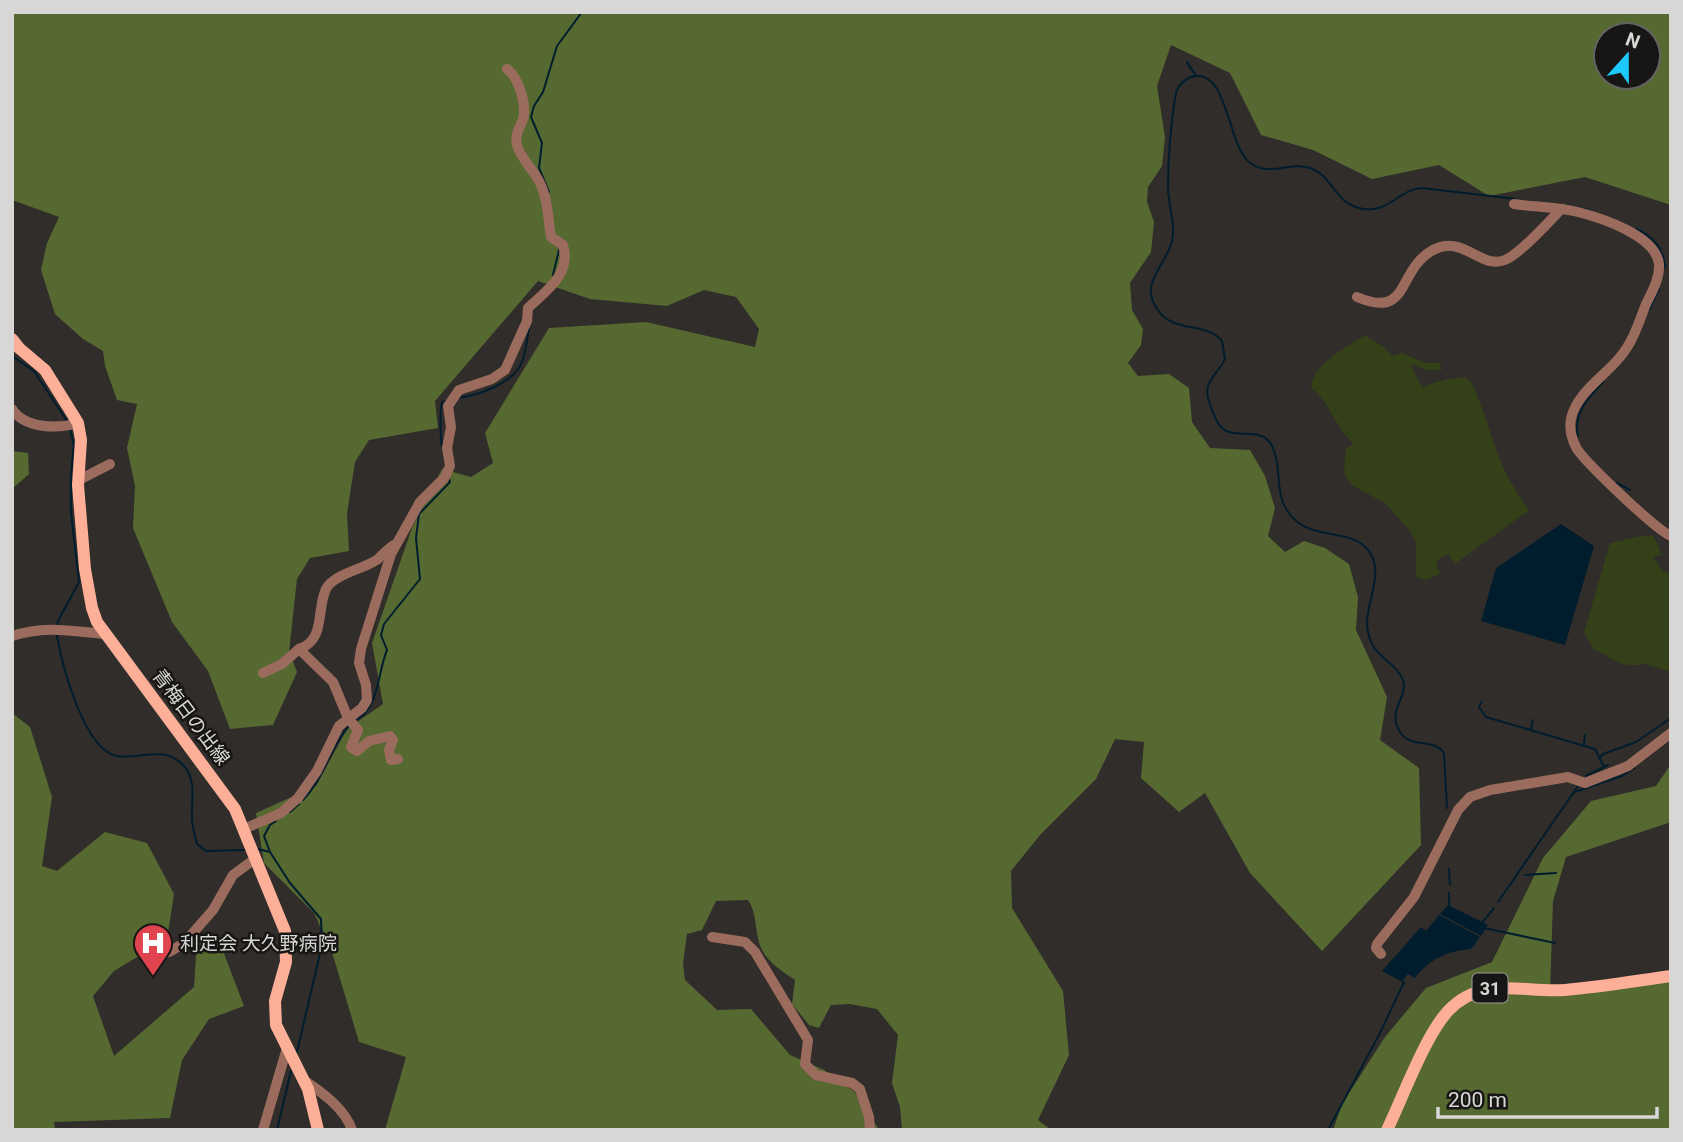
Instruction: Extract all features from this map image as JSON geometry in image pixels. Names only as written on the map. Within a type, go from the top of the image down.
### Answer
[{"type":"main road","name":"青梅日の出線","points":[[12,339],[45,370],[81,440],[79,480],[88,590],[94,615],[105,634],[228,799],[244,830],[285,931],[285,970],[274,1012],[276,1025],[304,1081],[318,1130]]},
{"type":"main road","name":"31","points":[[1387,1130],[1435,1029],[1455,1004],[1474,993],[1494,987],[1569,990],[1671,976]]},
{"type":"street","points":[[244,830],[281,813],[298,798],[317,771],[339,726],[362,708],[367,700],[359,656],[391,554],[420,502],[444,477],[450,466],[447,449],[451,427],[448,411],[450,401],[459,390],[492,379],[505,370],[527,321],[528,308],[558,279],[564,265],[563,245],[551,237],[541,184],[518,150],[516,134],[524,115],[521,93],[513,73],[507,69]]},
{"type":"street","points":[[1514,204],[1561,209],[1593,217],[1634,234],[1651,245],[1659,261],[1655,284],[1627,347],[1577,405],[1571,429],[1578,451],[1637,508],[1671,536]]},
{"type":"street","points":[[1357,297],[1376,304],[1392,301],[1418,262],[1439,247],[1455,246],[1492,261],[1506,259],[1561,209]]},
{"type":"street","points":[[12,409],[16,415],[29,422],[72,425]]},
{"type":"street","points":[[79,480],[110,464]]},
{"type":"street","points":[[262,673],[282,664],[312,642],[319,627],[326,589],[332,581],[377,559],[399,541]]},
{"type":"street","points":[[12,636],[28,630],[57,629],[105,634]]},
{"type":"street","points":[[299,649],[333,682],[348,718],[358,730],[351,747],[357,751],[369,741],[390,736],[393,740],[389,750],[391,760],[398,759]]},
{"type":"street","points":[[1381,954],[1376,948],[1377,944],[1414,897],[1458,810],[1470,797],[1490,790],[1568,777],[1586,783],[1628,766],[1671,733]]},
{"type":"street","points":[[151,959],[184,943],[213,910],[233,875],[253,851]]},
{"type":"street","points":[[712,937],[745,942],[755,952],[808,1040],[805,1064],[816,1076],[852,1083],[860,1089],[869,1117],[870,1130]]},
{"type":"street","points":[[263,1130],[292,1057]]},
{"type":"street","points":[[304,1081],[341,1110],[352,1130]]},
{"type":"green space","points":[[12,12],[1671,12],[1671,205],[1585,177],[1489,196],[1439,165],[1372,179],[1313,150],[1261,135],[1230,73],[1171,45],[1157,86],[1165,137],[1162,166],[1148,187],[1147,202],[1154,222],[1151,252],[1130,283],[1132,310],[1143,329],[1141,345],[1128,363],[1138,376],[1169,374],[1189,388],[1192,422],[1210,448],[1250,450],[1265,476],[1275,508],[1268,536],[1285,552],[1304,541],[1325,548],[1349,564],[1358,597],[1356,630],[1387,697],[1380,740],[1419,768],[1421,845],[1322,951],[1250,873],[1205,793],[1179,812],[1141,778],[1144,742],[1115,739],[1096,779],[1040,835],[1011,871],[1012,908],[1063,991],[1069,1055],[1038,1120],[1051,1130],[902,1130],[900,1107],[892,1083],[898,1035],[877,1009],[850,1004],[831,1005],[819,1028],[809,1025],[792,1004],[795,980],[772,963],[763,952],[748,900],[716,901],[702,930],[687,934],[683,963],[685,980],[717,1010],[751,1009],[790,1055],[824,1070],[855,1092],[879,1130],[385,1130],[406,1057],[359,1042],[332,952],[314,913],[264,863],[256,813],[316,786],[347,729],[383,704],[372,643],[412,528],[442,469],[471,477],[493,463],[485,433],[549,328],[646,322],[755,347],[759,329],[736,297],[704,290],[667,306],[590,299],[538,281],[435,401],[438,428],[369,440],[355,462],[347,513],[349,551],[310,558],[297,579],[289,652],[297,672],[273,725],[230,729],[208,671],[172,622],[133,528],[135,486],[127,448],[137,404],[117,400],[105,366],[103,351],[83,339],[55,314],[41,270],[47,243],[59,217],[12,200]]},
{"type":"green space","points":[[1365,335],[1393,356],[1402,353],[1426,363],[1440,363],[1442,370],[1425,370],[1413,364],[1411,366],[1423,388],[1464,377],[1470,380],[1502,464],[1529,510],[1455,564],[1448,554],[1436,561],[1440,574],[1425,580],[1416,577],[1416,543],[1411,532],[1385,503],[1353,486],[1346,478],[1346,449],[1352,442],[1323,400],[1311,388],[1313,379],[1324,364]]},
{"type":"green space","points":[[12,451],[28,453],[29,474],[12,489]]},
{"type":"green space","points":[[1653,535],[1662,555],[1653,557],[1662,570],[1671,576],[1671,672],[1641,663],[1632,665],[1616,661],[1594,650],[1584,632],[1610,543]]},
{"type":"green space","points":[[12,713],[30,727],[52,797],[42,866],[57,871],[105,832],[147,843],[174,894],[167,939],[114,971],[93,996],[114,1056],[194,987],[197,940],[220,943],[244,1006],[209,1019],[182,1060],[170,1118],[54,1122],[55,1130],[12,1130]]},
{"type":"green space","points":[[1671,764],[1671,822],[1566,857],[1553,901],[1550,993],[1671,980],[1671,1130],[1333,1130],[1342,1104],[1385,1037],[1426,988],[1492,962],[1543,858],[1591,801],[1656,786]]},
{"type":"water","points":[[1561,524],[1594,546],[1565,645],[1481,621],[1496,568]]},
{"type":"water","points":[[1448,905],[1488,925],[1481,936],[1440,914]]},
{"type":"water","points":[[1439,915],[1480,937],[1471,949],[1440,957],[1415,978],[1408,974],[1403,980],[1406,984],[1382,971],[1421,927],[1426,931]]},
{"type":"waterway","points":[[549,192],[539,168],[542,143],[531,117],[543,92],[557,46],[582,12]]},
{"type":"waterway","points":[[1187,62],[1196,76]]},
{"type":"waterway","points":[[1447,808],[1444,753],[1433,745],[1407,739],[1401,734],[1395,720],[1403,692],[1403,680],[1377,651],[1369,635],[1367,623],[1375,576],[1373,558],[1368,550],[1354,539],[1308,528],[1290,515],[1281,496],[1276,456],[1267,439],[1254,434],[1226,431],[1220,426],[1213,412],[1207,389],[1225,359],[1222,341],[1207,331],[1172,322],[1157,309],[1152,299],[1152,282],[1169,250],[1173,235],[1168,176],[1176,92],[1182,83],[1191,77],[1203,77],[1213,83],[1220,94],[1236,140],[1249,162],[1264,169],[1294,166],[1310,168],[1324,177],[1346,202],[1354,206],[1364,209],[1380,208],[1407,192],[1422,188],[1516,199]]},
{"type":"waterway","points":[[1567,205],[1592,211]]},
{"type":"waterway","points":[[1636,229],[1656,244],[1665,267]]},
{"type":"waterway","points":[[553,275],[559,250]]},
{"type":"waterway","points":[[1649,310],[1659,289]]},
{"type":"waterway","points":[[459,398],[486,391],[512,376],[522,362],[529,328]]},
{"type":"waterway","points":[[12,356],[34,371],[67,421]]},
{"type":"waterway","points":[[1578,436],[1580,413],[1587,400],[1603,382]]},
{"type":"waterway","points":[[442,446],[441,406],[442,402],[447,401]]},
{"type":"waterway","points":[[57,627],[79,582],[71,512],[74,445],[70,429]]},
{"type":"waterway","points":[[356,720],[370,707],[377,689],[387,650],[381,635],[384,624],[420,579],[416,538],[419,514],[450,482],[449,479]]},
{"type":"waterway","points":[[1617,483],[1630,490]]},
{"type":"waterway","points":[[57,636],[69,685],[94,739],[105,750],[117,756],[160,754],[176,759],[191,778],[192,821],[197,844],[206,851],[245,850]]},
{"type":"waterway","points":[[1481,702],[1479,707],[1486,717],[1595,749],[1604,767]]},
{"type":"waterway","points":[[1599,758],[1636,742],[1671,718]]},
{"type":"waterway","points":[[1531,729],[1533,720]]},
{"type":"waterway","points":[[303,800],[317,782],[336,744],[349,726]]},
{"type":"waterway","points":[[1584,744],[1585,735]]},
{"type":"waterway","points":[[1586,776],[1608,765]]},
{"type":"waterway","points":[[1575,792],[1622,776],[1634,768]]},
{"type":"waterway","points":[[1498,902],[1578,786]]},
{"type":"waterway","points":[[290,812],[299,804]]},
{"type":"waterway","points":[[270,852],[264,836],[270,825],[276,821]]},
{"type":"waterway","points":[[258,849],[270,852],[290,883],[321,919],[322,945],[297,1052]]},
{"type":"waterway","points":[[1449,869],[1450,885]]},
{"type":"waterway","points":[[1525,875],[1556,873]]},
{"type":"waterway","points":[[1449,893],[1449,907]]},
{"type":"waterway","points":[[1481,924],[1494,908]]},
{"type":"waterway","points":[[1484,928],[1555,943]]},
{"type":"waterway","points":[[1328,1130],[1404,982]]},
{"type":"waterway","points":[[277,1130],[291,1071]]},
{"type":"place","name":"利定会 大久野病院","points":[[153,977]]}]
